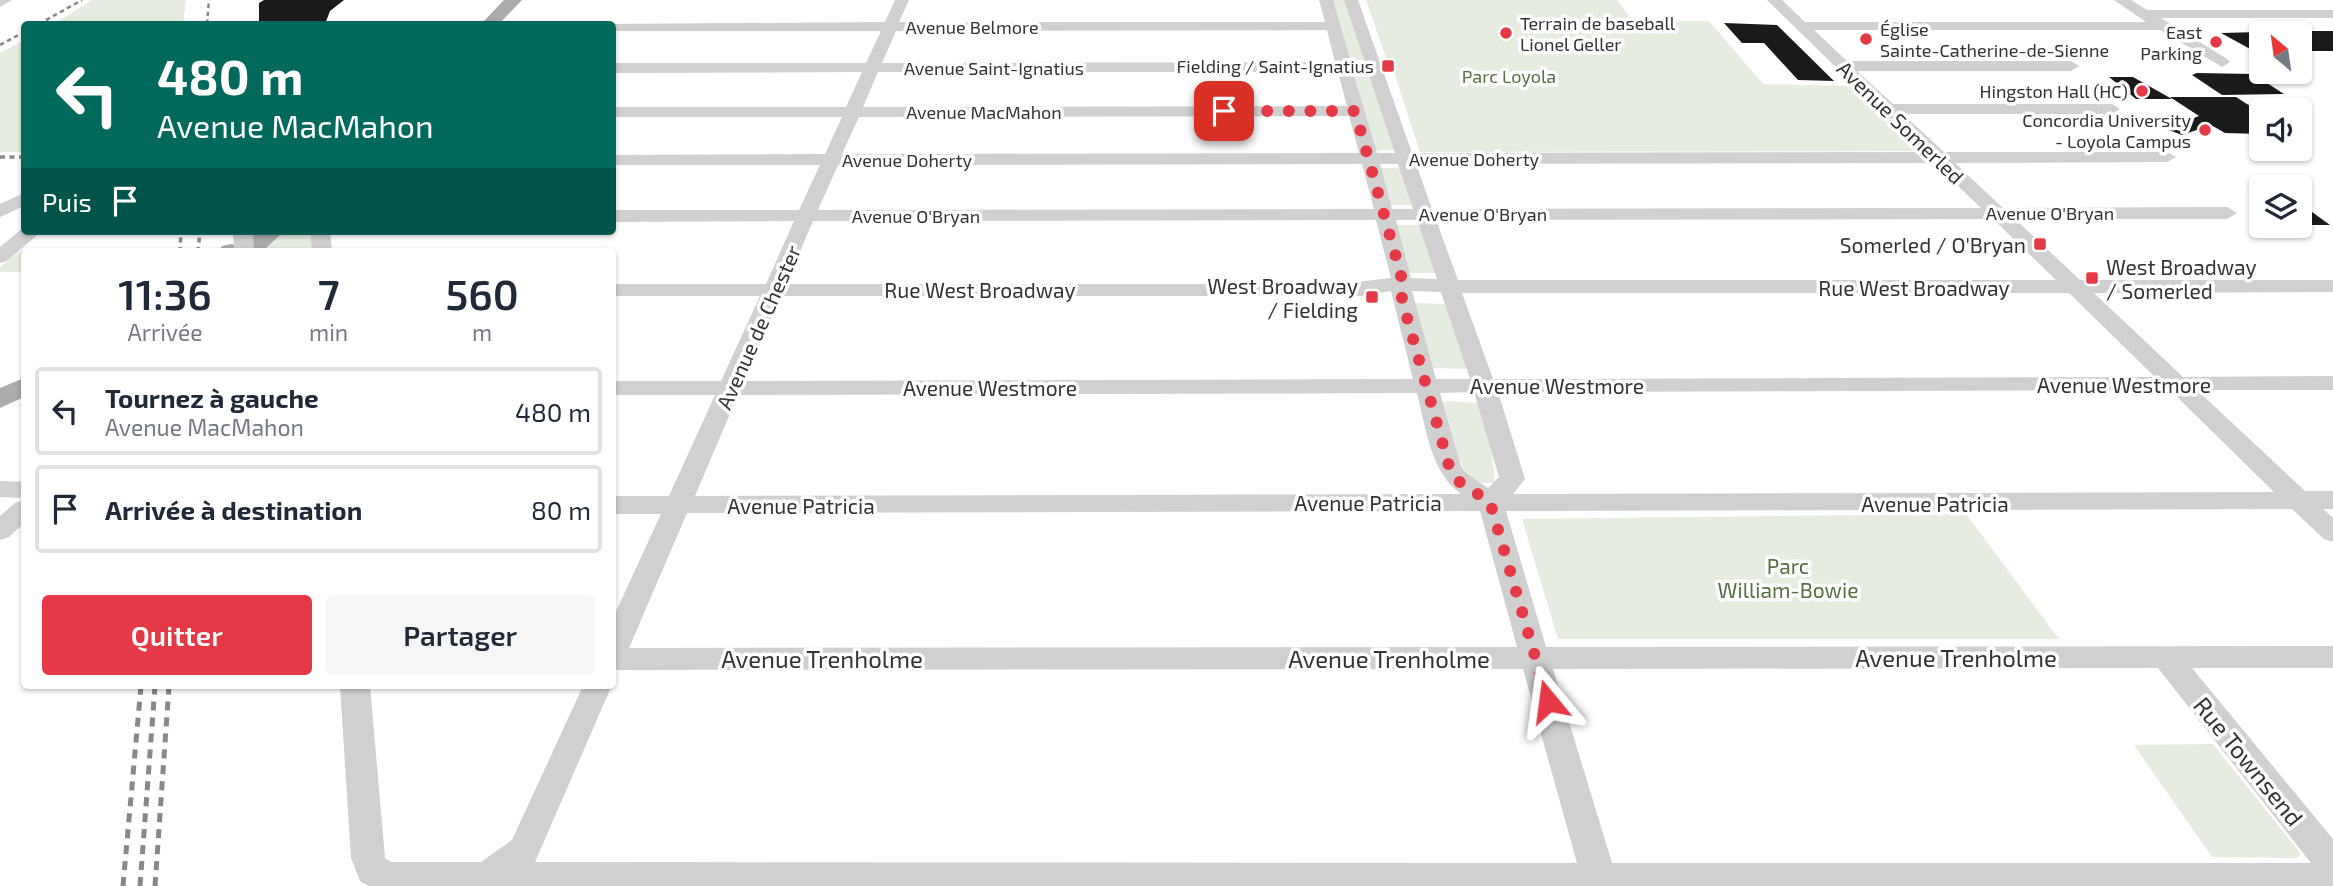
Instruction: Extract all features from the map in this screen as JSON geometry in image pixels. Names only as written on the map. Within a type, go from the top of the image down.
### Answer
[{"type":"main road","points":[[492,21],[514,0]]},
{"type":"main road","points":[[508,21],[529,0]]},
{"type":"main road","points":[[0,389],[21,378]]},
{"type":"main road","points":[[0,399],[21,388]]},
{"type":"street","points":[[0,3],[5,0]]},
{"type":"street","name":"Avenue de Chester","points":[[616,647],[902,0]]},
{"type":"street","points":[[1326,0],[1384,215],[1426,386],[1452,474],[1490,502],[1600,882]]},
{"type":"street","points":[[1351,0],[1423,215],[1485,385],[1512,479],[1490,502]]},
{"type":"street","name":"Avenue Somerled","points":[[1774,0],[2333,533]]},
{"type":"street","points":[[2121,0],[2222,62]]},
{"type":"street","points":[[2144,14],[2333,14]]},
{"type":"street","name":"Avenue Belmore","points":[[616,27],[1332,26]]},
{"type":"street","points":[[1801,26],[2162,26]]},
{"type":"street","points":[[1843,66],[2071,66]]},
{"type":"street","name":"Avenue Saint-Ignatius","points":[[616,68],[1375,67]]},
{"type":"street","points":[[1888,109],[2112,109]]},
{"type":"street","name":"Avenue MacMahon","points":[[616,112],[1355,111]]},
{"type":"street","name":"Avenue Doherty","points":[[616,160],[2167,157]]},
{"type":"street","points":[[0,212],[21,201]]},
{"type":"street","points":[[0,212],[21,216]]},
{"type":"street","name":"Avenue O'Bryan","points":[[616,216],[2227,213]]},
{"type":"street","points":[[0,257],[27,235]]},
{"type":"street","name":"Rue West Broadway","points":[[616,290],[2333,286]]},
{"type":"street","name":"Avenue Westmore","points":[[616,388],[2333,383]]},
{"type":"street","points":[[0,489],[21,490]]},
{"type":"street","name":"Avenue Patricia","points":[[616,505],[2333,500]]},
{"type":"street","points":[[0,531],[21,512]]},
{"type":"street","name":"Avenue Trenholme","points":[[616,656],[2333,657]]},
{"type":"street","name":"Rue Townsend","points":[[2166,657],[2333,865]]},
{"type":"street","points":[[355,689],[368,858],[372,870],[387,878],[481,882],[1600,882],[2333,878]]},
{"type":"street","points":[[481,882],[524,851],[597,689]]},
{"type":"green space","points":[[92,0],[186,0],[183,21],[59,21]]},
{"type":"green space","points":[[1330,0],[1347,0],[1368,60],[1346,60]]},
{"type":"green space","name":"Parc Loyola","points":[[1366,0],[1617,0],[1633,21],[1709,21],[1763,84],[1853,86],[1919,151],[1420,152],[1392,66],[1389,66]]},
{"type":"green space","points":[[21,42],[21,152],[0,152],[0,53]]},
{"type":"green space","points":[[1350,74],[1372,74],[1397,150],[1371,151]]},
{"type":"green space","points":[[1376,168],[1403,168],[1414,205],[1388,205]]},
{"type":"green space","points":[[1393,225],[1420,225],[1436,273],[1406,273]]},
{"type":"green space","points":[[281,235],[310,235],[312,248],[267,248]]},
{"type":"green space","points":[[21,251],[21,272],[0,272],[0,267]]},
{"type":"green space","points":[[1415,303],[1446,304],[1467,369],[1432,368]]},
{"type":"green space","points":[[1446,401],[1478,403],[1491,444],[1495,483],[1474,483],[1468,475],[1458,456],[1441,404]]},
{"type":"green space","name":"Parc William-Bowie","points":[[1966,514],[2059,639],[1558,639],[1522,519]]},
{"type":"green space","points":[[2213,744],[2301,854],[2297,858],[2212,857],[2134,745]]},
{"type":"building","points":[[264,0],[344,0],[330,11],[326,21],[259,21],[259,3]]},
{"type":"building","points":[[1724,23],[1777,25],[1834,81],[1798,80],[1764,43],[1742,43]]},
{"type":"building","points":[[2312,31],[2333,31],[2333,51],[2312,51]]},
{"type":"building","points":[[2249,32],[2249,48],[2221,33]]},
{"type":"building","points":[[2249,74],[2249,84],[2268,84],[2284,94],[2222,95],[2192,75]]},
{"type":"building","name":"Hingston Hall (HC)","points":[[2109,77],[2133,77],[2172,99],[2136,99]]},
{"type":"building","points":[[2170,97],[2236,97],[2249,105],[2249,134],[2225,133],[2211,125],[2182,135],[2166,129],[2199,116]]},
{"type":"building","points":[[2312,212],[2330,225],[2312,225]]},
{"type":"railway","points":[[44,21],[82,0]]},
{"type":"railway","points":[[207,21],[209,0]]},
{"type":"railway","points":[[0,45],[21,34]]},
{"type":"railway","points":[[0,157],[21,157]]},
{"type":"railway","points":[[180,248],[181,235]]},
{"type":"railway","points":[[198,248],[200,235]]},
{"type":"railway","points":[[123,886],[141,689]]},
{"type":"railway","points":[[140,886],[155,689]]},
{"type":"railway","points":[[155,886],[169,689]]},
{"type":"place","name":"Terrain de baseball Lionel Geller","points":[[1506,33]]},
{"type":"place","name":"Église Sainte-Catherine-de-Sienne","points":[[1866,39]]},
{"type":"place","name":"East Parking","points":[[2216,42]]},
{"type":"place","name":"Fielding / Saint-Ignatius","points":[[1388,66]]},
{"type":"place","name":"Hingston Hall (HC)","points":[[2142,91]]},
{"type":"place","name":"Concordia University - Loyola Campus","points":[[2205,130]]},
{"type":"place","name":"Somerled / O'Bryan","points":[[2040,244]]},
{"type":"place","name":"West Broadway / Somerled","points":[[2092,278]]},
{"type":"place","name":"West Broadway / Fielding","points":[[1372,297]]},
{"type":"route","points":[[1224,111],[1355,111],[1401,275],[1402,300],[1449,466],[1458,481],[1490,502],[1548,701]]}]
